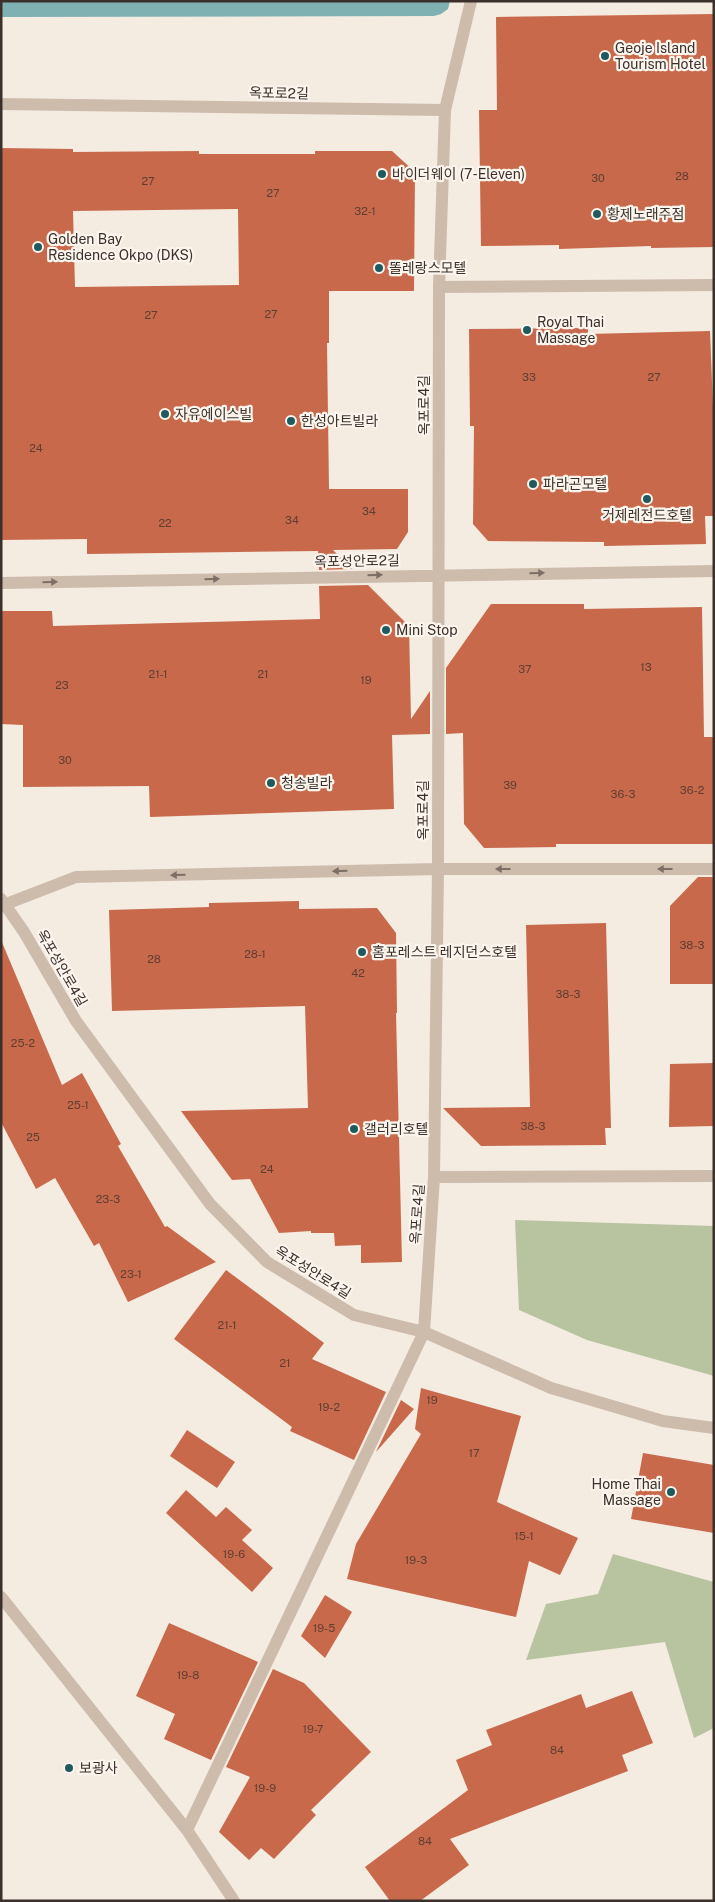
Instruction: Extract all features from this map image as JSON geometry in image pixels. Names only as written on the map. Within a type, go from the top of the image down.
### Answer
[{"type":"street","points":[[445,110],[471,1]]},
{"type":"street","name":"옥포로2길","points":[[1,104],[445,110]]},
{"type":"street","name":"옥포로4길","points":[[424,1332],[434,1177],[438,868],[439,287],[445,110]]},
{"type":"street","points":[[439,287],[714,285]]},
{"type":"street","name":"옥포성안로2길","points":[[1,583],[439,574],[714,571]]},
{"type":"street","points":[[4,902],[76,877],[438,868],[714,869]]},
{"type":"street","name":"옥포성안로4길","points":[[4,902],[76,1021],[210,1204],[267,1262],[354,1315],[424,1332],[551,1388],[663,1421],[714,1428]]},
{"type":"street","points":[[434,1177],[714,1176]]},
{"type":"street","points":[[187,1830],[424,1332]]},
{"type":"street","points":[[1,1597],[187,1830],[234,1901]]},
{"type":"green space","points":[[515,1220],[714,1226],[714,1376],[587,1340],[519,1310]]},
{"type":"green space","points":[[613,1554],[714,1582],[714,1728],[694,1738],[665,1642],[526,1660],[546,1604],[598,1594]]},
{"type":"water","points":[[1,1],[450,1],[448,9],[434,16],[1,17]]},
{"type":"building","points":[[714,14],[714,247],[651,248],[651,246],[559,249],[559,245],[481,246],[479,110],[497,110],[496,17]]},
{"type":"building","points":[[1,148],[73,149],[73,152],[199,151],[199,154],[315,154],[315,151],[392,151],[415,172],[414,291],[329,291],[329,343],[327,343],[329,489],[408,489],[408,532],[397,549],[333,550],[352,569],[319,570],[318,551],[87,554],[87,539],[1,540]],"holes":[[[238,209],[239,285],[75,287],[73,211]]]},
{"type":"building","points":[[588,328],[588,334],[710,331],[714,433],[714,516],[705,516],[706,544],[604,546],[604,542],[488,541],[473,524],[474,426],[470,426],[469,329]]},
{"type":"building","points":[[368,585],[409,626],[411,719],[430,691],[430,734],[392,735],[394,809],[150,817],[149,786],[23,787],[23,725],[1,724],[1,611],[52,611],[53,626],[320,619],[319,586]]},
{"type":"building","points":[[491,604],[584,604],[584,609],[702,607],[704,737],[714,737],[714,844],[556,844],[556,847],[484,848],[464,824],[463,733],[446,734],[446,668]]},
{"type":"building","points":[[698,877],[714,877],[714,984],[670,984],[670,906]]},
{"type":"building","points":[[299,901],[299,909],[377,908],[396,933],[402,1262],[361,1263],[361,1245],[335,1246],[334,1233],[311,1233],[311,1231],[279,1233],[250,1179],[232,1180],[181,1111],[308,1108],[305,1006],[112,1011],[109,910],[209,907],[209,903]]},
{"type":"building","points":[[606,923],[611,1128],[605,1128],[606,1145],[481,1146],[443,1108],[530,1107],[526,925]]},
{"type":"building","points":[[1,940],[62,1085],[82,1073],[121,1144],[118,1146],[165,1227],[167,1226],[216,1262],[128,1302],[99,1243],[94,1246],[55,1178],[36,1189],[1,1122]]},
{"type":"building","points":[[714,1063],[714,1126],[669,1127],[670,1064]]},
{"type":"building","points":[[226,1270],[324,1343],[312,1359],[386,1392],[354,1460],[290,1431],[292,1427],[174,1339]]},
{"type":"building","points":[[421,1388],[521,1416],[497,1502],[578,1538],[560,1575],[529,1561],[516,1617],[347,1579],[356,1544],[421,1434],[415,1429]]},
{"type":"building","points":[[401,1400],[414,1409],[376,1452]]},
{"type":"building","points":[[187,1430],[235,1462],[217,1488],[170,1456]]},
{"type":"building","name":"Home Thai Massage","points":[[643,1453],[714,1465],[714,1533],[631,1519]]},
{"type":"building","points":[[186,1490],[216,1517],[226,1507],[252,1530],[242,1540],[273,1568],[252,1592],[166,1513]]},
{"type":"building","points":[[325,1595],[352,1612],[325,1658],[301,1636]]},
{"type":"building","points":[[169,1623],[258,1662],[211,1760],[164,1739],[175,1714],[136,1696]]},
{"type":"building","points":[[273,1669],[304,1683],[371,1752],[311,1810],[316,1815],[274,1859],[261,1848],[249,1860],[219,1832],[250,1777],[226,1767]]},
{"type":"building","points":[[632,1691],[653,1743],[622,1755],[628,1771],[450,1839],[469,1865],[420,1901],[390,1901],[365,1867],[468,1790],[456,1760],[492,1745],[486,1730],[581,1694],[586,1708]]},
{"type":"place","name":"Geoje Island Tourism Hotel","points":[[605,56]]},
{"type":"place","name":"바이더웨이 (7-Eleven)","points":[[382,174]]},
{"type":"place","name":"황제노래주점","points":[[597,214]]},
{"type":"place","name":"Golden Bay Residence Okpo (DKS)","points":[[38,247]]},
{"type":"place","name":"똘레랑스모텔","points":[[379,268]]},
{"type":"place","name":"Royal Thai Massage","points":[[527,330]]},
{"type":"place","name":"자유에이스빌","points":[[165,414]]},
{"type":"place","name":"한성아트빌라","points":[[291,421]]},
{"type":"place","name":"파라곤모텔","points":[[533,484]]},
{"type":"place","name":"거제레전드호텔","points":[[647,499]]},
{"type":"place","name":"Mini Stop","points":[[386,630]]},
{"type":"place","name":"청송빌라","points":[[271,783]]},
{"type":"place","name":"홈포레스트 레지던스호텔","points":[[362,952]]},
{"type":"place","name":"갤러리호텔","points":[[354,1129]]},
{"type":"place","name":"Home Thai Massage","points":[[671,1492]]},
{"type":"place","name":"보광사","points":[[69,1768]]}]
